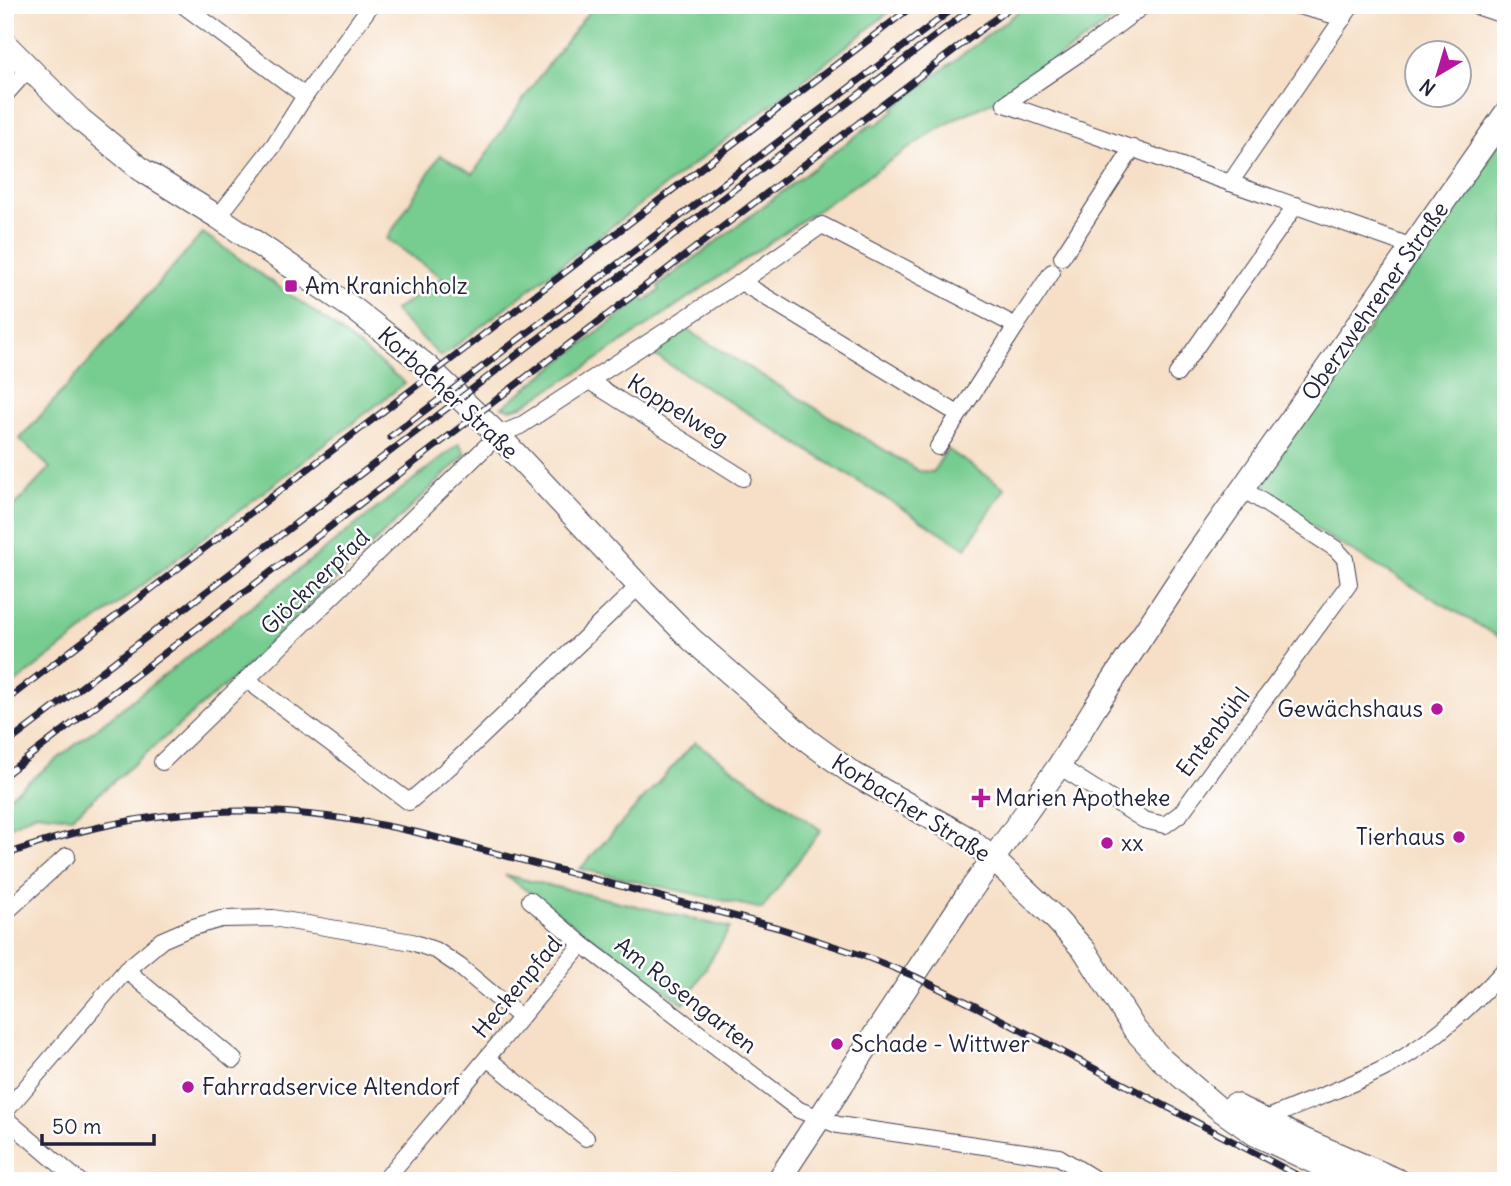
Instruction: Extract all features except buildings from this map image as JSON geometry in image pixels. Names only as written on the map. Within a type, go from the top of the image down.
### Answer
[{"type":"street","points":[[183,5],[305,96]]},
{"type":"street","points":[[218,217],[274,145],[305,96],[371,5]]},
{"type":"street","points":[[1144,5],[1005,104],[1413,247]]},
{"type":"street","points":[[1230,183],[1348,12],[1295,5]]},
{"type":"street","points":[[1473,5],[1506,16]]},
{"type":"street","name":"Korbacher Straße","points":[[5,44],[81,120],[142,170],[218,217],[369,320],[427,366],[498,435],[695,642],[807,740],[852,773],[969,839],[994,860],[1053,916],[1084,951],[1135,1030],[1161,1059],[1188,1082],[1354,1181]]},
{"type":"street","points":[[5,95],[29,68]]},
{"type":"street","name":"Oberzwehrener Straße","points":[[778,1181],[1059,766],[1152,620],[1506,113]]},
{"type":"street","points":[[1062,257],[1133,148]]},
{"type":"street","points":[[1177,374],[1296,205]]},
{"type":"street","name":"Glöcknerpfad","points":[[162,762],[498,435],[520,426],[741,282],[822,225],[1016,327]]},
{"type":"street","points":[[938,447],[1052,272]]},
{"type":"street","points":[[741,282],[958,414]]},
{"type":"street","name":"Koppelweg","points":[[589,381],[743,478]]},
{"type":"street","name":"Entenbühl","points":[[1059,766],[1144,820],[1165,825],[1181,813],[1349,584],[1345,559],[1336,548],[1244,489]]},
{"type":"street","points":[[247,680],[409,802],[454,763],[639,586]]},
{"type":"street","points":[[5,913],[67,856]]},
{"type":"street","name":"Am Rosengarten","points":[[530,900],[582,944],[799,1110],[838,1125],[1059,1157],[1098,1181]]},
{"type":"street","points":[[5,1112],[125,970],[162,940],[222,919],[273,918],[412,942],[437,951],[459,966],[520,1017]]},
{"type":"street","name":"Heckenpfad","points":[[384,1181],[582,944]]},
{"type":"street","points":[[1260,1127],[1304,1102],[1390,1066],[1442,1031],[1506,968]]},
{"type":"street","points":[[125,970],[234,1060]]},
{"type":"street","name":"Heckenpfad","points":[[487,1058],[586,1138]]},
{"type":"street","points":[[5,1118],[79,1181]]},
{"type":"street","name":"Korbacher Straße","points":[[1260,1127],[1399,1181]]},
{"type":"green space","points":[[594,5],[898,5],[441,357],[394,311],[443,278],[387,239],[440,155],[473,174],[538,78]]},
{"type":"green space","points":[[1027,5],[1134,5],[1001,98],[930,134],[586,367],[522,406],[511,409],[502,407],[642,298],[645,301],[660,290],[658,286],[873,123],[875,126],[894,111],[893,108]]},
{"type":"green space","points":[[1506,134],[1506,641],[1326,536],[1268,496],[1264,478]]},
{"type":"green space","points":[[203,233],[330,323],[405,383],[5,691],[5,516],[50,468],[20,439]]},
{"type":"green space","points":[[687,330],[919,471],[933,472],[947,449],[1005,488],[966,548],[651,353]]},
{"type":"green space","points":[[459,444],[466,454],[235,677],[72,817],[36,813],[5,829],[5,800]]},
{"type":"green space","points":[[695,742],[821,830],[762,909],[580,869]]},
{"type":"green space","points":[[505,875],[730,928],[684,1004]]},
{"type":"railway","points":[[5,701],[914,5]]},
{"type":"railway","points":[[390,437],[958,5]]},
{"type":"railway","points":[[5,745],[976,5]]},
{"type":"railway","points":[[5,775],[1013,5]]},
{"type":"railway","points":[[5,855],[109,825],[160,816],[210,812],[261,811],[313,815],[419,833],[779,928],[864,956],[914,976],[977,1007],[1308,1181]]},
{"type":"place","name":"Am Kranichholz","points":[[291,286]]},
{"type":"place","name":"Gewächshaus","points":[[1437,709]]},
{"type":"place","name":"Marien Apotheke","points":[[981,798]]},
{"type":"place","name":"Tierhaus","points":[[1459,837]]},
{"type":"place","name":"xx","points":[[1107,843]]},
{"type":"place","name":"Schade - Wittwer","points":[[837,1044]]},
{"type":"place","name":"Fahrradservice Altendorf","points":[[188,1087]]}]
